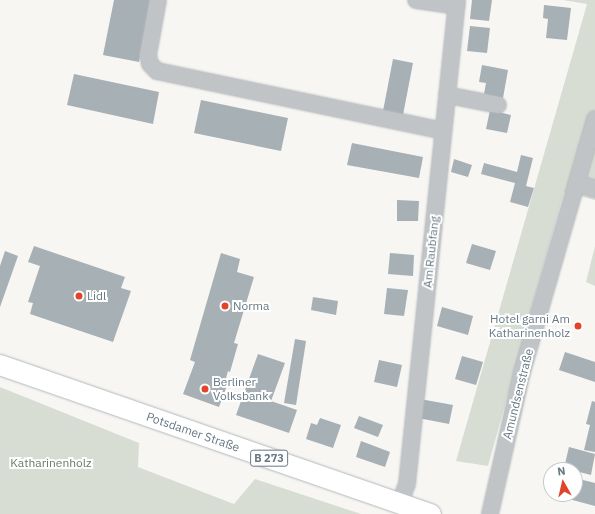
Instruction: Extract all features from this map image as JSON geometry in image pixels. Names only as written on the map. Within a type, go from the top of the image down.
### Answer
[{"type":"main road","name":"Potsdamer Straße","points":[[0,365],[431,514]]},
{"type":"street","points":[[158,0],[148,55],[150,64],[157,71],[443,131]]},
{"type":"street","points":[[416,0],[457,3]]},
{"type":"street","name":"Am Raubfang","points":[[400,503],[406,484],[457,3]]},
{"type":"street","points":[[447,95],[498,105]]},
{"type":"street","name":"Amundsenstraße","points":[[490,514],[522,372],[595,120]]},
{"type":"street","points":[[577,183],[595,189]]},
{"type":"green space","points":[[563,0],[595,0],[595,200],[564,192],[488,466],[456,461],[587,4]]},
{"type":"green space","points":[[595,246],[595,286],[586,282]]},
{"type":"green space","name":"Katharinenholz","points":[[0,387],[139,443],[138,467],[234,504],[255,479],[361,514],[0,514]]},
{"type":"building","points":[[114,0],[151,0],[139,62],[103,55]]},
{"type":"building","points":[[472,0],[492,0],[489,21],[470,19]]},
{"type":"building","points":[[544,5],[571,8],[567,40],[546,38],[548,19],[543,18]]},
{"type":"building","points":[[470,26],[490,28],[487,53],[467,51]]},
{"type":"building","points":[[393,59],[413,63],[403,115],[383,111]]},
{"type":"building","points":[[482,65],[508,70],[503,98],[484,94],[486,83],[479,82]]},
{"type":"building","points":[[74,74],[159,92],[153,124],[67,105]]},
{"type":"building","points":[[201,100],[288,118],[281,151],[194,133]]},
{"type":"building","points":[[490,110],[511,115],[507,133],[486,129]]},
{"type":"building","points":[[352,143],[423,157],[419,178],[347,165]]},
{"type":"building","points":[[521,155],[533,158],[526,186],[534,188],[528,207],[510,202],[515,183],[481,174],[484,163],[517,172]]},
{"type":"building","points":[[454,159],[472,165],[468,177],[451,172]]},
{"type":"building","points":[[397,200],[419,201],[418,221],[397,221]]},
{"type":"building","points":[[472,244],[496,251],[490,270],[466,263]]},
{"type":"building","name":"Lidl","points":[[34,246],[125,277],[121,288],[131,291],[113,342],[30,314],[33,303],[28,302],[40,266],[28,262]]},
{"type":"building","points":[[5,251],[18,256],[0,307],[0,266]]},
{"type":"building","name":"Norma","points":[[221,253],[240,259],[237,272],[254,277],[234,343],[238,344],[230,372],[228,371],[225,382],[228,383],[219,407],[183,394],[195,362],[190,360]]},
{"type":"building","points":[[390,253],[414,255],[413,276],[388,274]]},
{"type":"building","points":[[387,288],[408,290],[404,316],[384,314]]},
{"type":"building","points":[[313,297],[338,301],[336,315],[311,310]]},
{"type":"building","points":[[442,307],[473,316],[468,335],[437,326]]},
{"type":"building","points":[[295,339],[306,341],[296,405],[284,403]]},
{"type":"building","points":[[565,352],[595,362],[595,382],[559,370]]},
{"type":"building","points":[[258,354],[285,363],[271,401],[297,410],[289,433],[236,415]]},
{"type":"building","points":[[462,356],[483,362],[476,385],[455,379]]},
{"type":"building","points":[[379,360],[402,365],[397,387],[374,382]]},
{"type":"building","points":[[420,399],[453,405],[449,424],[418,418]]},
{"type":"building","points":[[592,401],[595,402],[595,452],[584,450],[590,425],[586,424]]},
{"type":"building","points":[[359,416],[383,425],[378,437],[354,428]]},
{"type":"building","points":[[320,418],[341,425],[333,448],[306,439],[311,423],[317,425]]},
{"type":"building","points":[[361,441],[390,452],[385,467],[356,457]]},
{"type":"building","points":[[569,447],[595,454],[591,475],[583,473],[583,462],[565,462]]},
{"type":"building","points":[[583,480],[595,483],[595,506],[580,502],[583,502]]},
{"type":"place","name":"Lidl","points":[[79,296]]},
{"type":"place","name":"Norma","points":[[225,306]]},
{"type":"place","name":"Hotel garni Am Katharinenholz","points":[[578,326]]},
{"type":"place","name":"Berliner Volksbank","points":[[205,389]]}]
